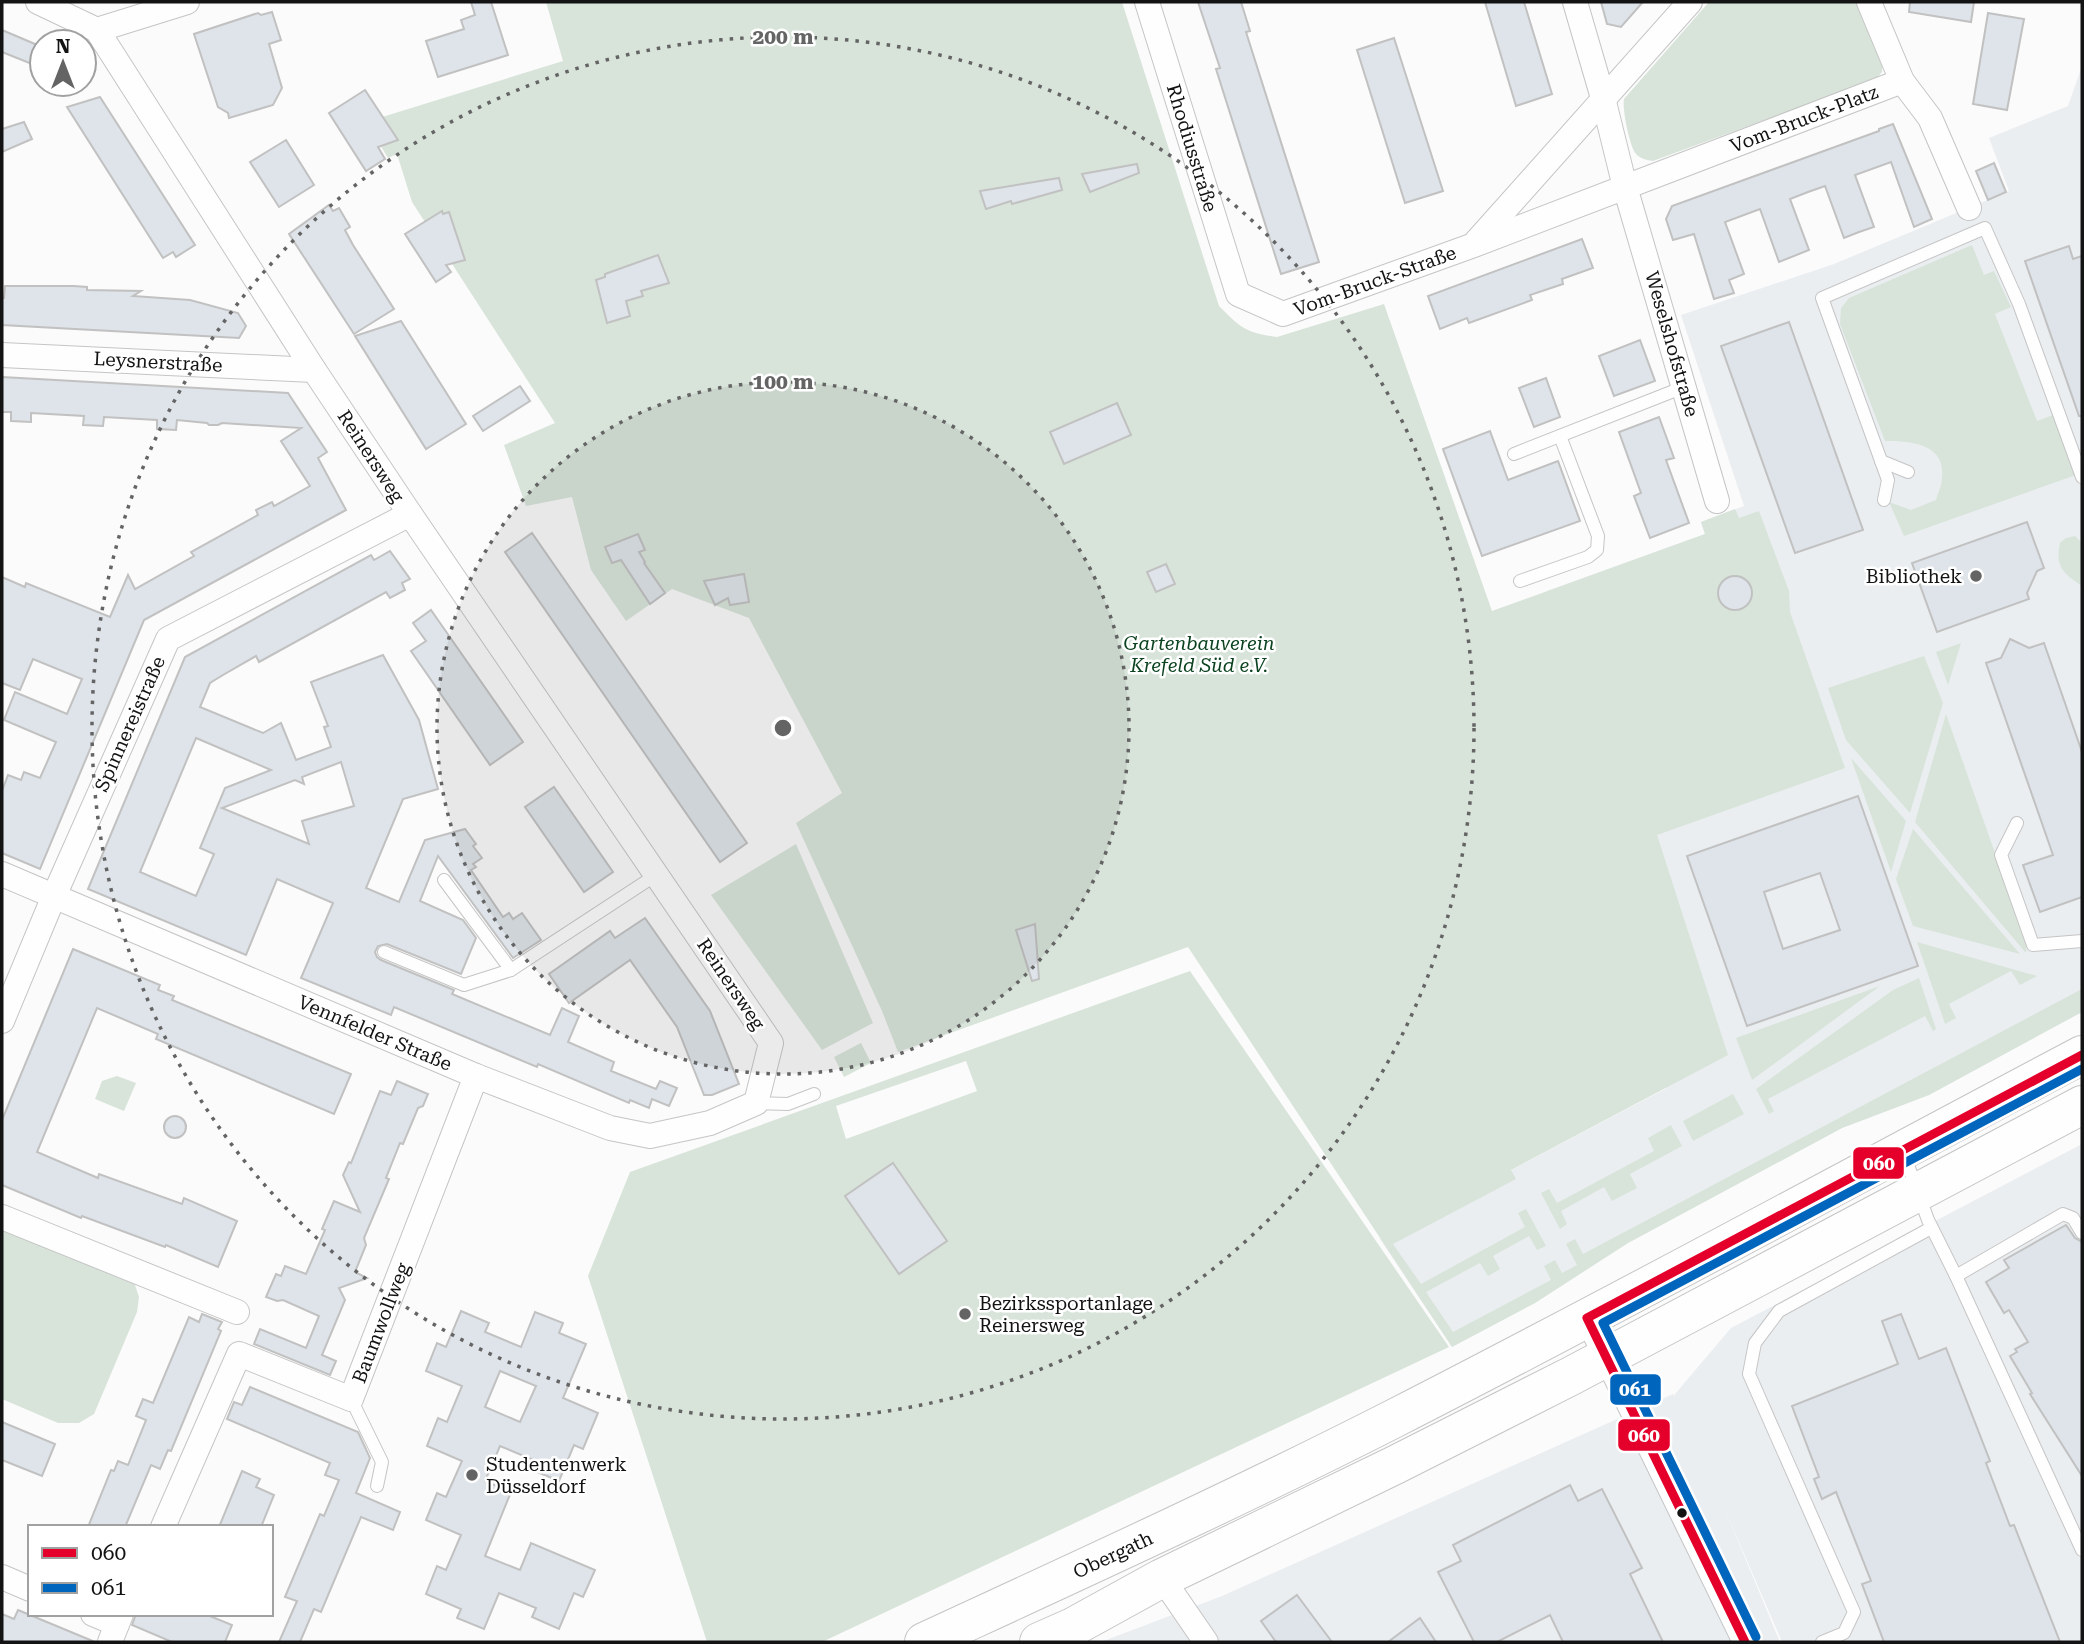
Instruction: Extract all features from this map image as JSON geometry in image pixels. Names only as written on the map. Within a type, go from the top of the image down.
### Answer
[{"type":"main road","name":"Obergath","points":[[924,1642],[1184,1521],[1392,1419],[2082,1055]]},
{"type":"main road","points":[[1059,1637],[1162,1578],[1395,1465],[1607,1357],[2082,1105]]},
{"type":"street","points":[[38,2],[93,28]]},
{"type":"street","points":[[98,30],[187,2]]},
{"type":"street","name":"Rhodiusstraße","points":[[1147,2],[1238,294]]},
{"type":"street","points":[[1575,2],[1625,187]]},
{"type":"street","points":[[1474,245],[1689,2]]},
{"type":"street","name":"Vom-Bruck-Platz","points":[[1474,245],[1902,81],[1869,2]]},
{"type":"street","name":"Reinersweg","points":[[98,32],[314,370],[771,1043],[756,1103]]},
{"type":"street","points":[[1902,81],[1930,118],[1969,208]]},
{"type":"street","name":"Weselshofstraße","points":[[1625,187],[1717,501]]},
{"type":"street","name":"Vom-Bruck-Straße","points":[[1238,294],[1283,314],[1474,245]]},
{"type":"street","name":"Leysnerstraße","points":[[2,355],[314,370]]},
{"type":"street","name":"Spinnereistraße","points":[[2,1021],[54,896],[168,639],[410,514]]},
{"type":"street","name":"Vennfelder Straße","points":[[2,874],[476,1076],[611,1128],[650,1136],[710,1123],[756,1103]]},
{"type":"street","name":"Baumwollweg","points":[[164,1525],[239,1354],[351,1399],[476,1076]]},
{"type":"street","points":[[2,1217],[237,1312]]},
{"type":"street","points":[[1587,1318],[1745,1642]]},
{"type":"street","points":[[2,1577],[28,1588]]},
{"type":"street","points":[[1162,1578],[1206,1642]]},
{"type":"street","points":[[97,1616],[116,1627]]},
{"type":"lane","points":[[1884,500],[1888,480],[1822,298],[1985,228],[2019,304],[2082,477]]},
{"type":"lane","points":[[1514,454],[1685,387]]},
{"type":"lane","points":[[1520,581],[1588,556],[1597,550],[1598,536],[1560,436]]},
{"type":"lane","points":[[1881,461],[1908,472]]},
{"type":"lane","points":[[2017,823],[2001,855],[2033,945],[2082,941]]},
{"type":"lane","points":[[384,952],[464,985],[511,970],[656,874]]},
{"type":"lane","points":[[443,880],[511,970]]},
{"type":"lane","points":[[756,1103],[788,1104],[814,1094]]},
{"type":"lane","points":[[1903,1150],[1931,1228],[1956,1276],[2082,1549]]},
{"type":"lane","points":[[1956,1276],[2063,1214],[2073,1217],[2082,1233]]},
{"type":"lane","points":[[1822,1642],[1844,1633],[1854,1612],[1749,1374],[1755,1342],[1779,1311],[1931,1228]]},
{"type":"lane","points":[[351,1399],[382,1462],[377,1486]]},
{"type":"shaded area","points":[[2082,66],[2082,1012],[1929,1095],[1842,1128],[1628,1243],[1535,1303],[1452,1347],[1380,1239],[1667,1088],[1547,591],[1705,534],[1701,522],[1744,506],[1681,315],[1834,264],[2009,191],[1989,138],[2068,106]]},
{"type":"shaded area","points":[[2082,1144],[2082,1642],[1782,1642],[1723,1505],[1780,1642],[1101,1642],[1222,1596],[1673,1394],[1675,1396],[1731,1328]]},
{"type":"green space","name":"Gartenbauverein Krefeld Süd e.V.","points":[[546,2],[1122,2],[1219,306],[1245,328],[1258,334],[1277,337],[1384,304],[1492,611],[1705,534],[1701,522],[1735,509],[1739,518],[1759,511],[1789,591],[1790,612],[1845,768],[1657,835],[1728,1055],[1511,1170],[1516,1179],[1393,1244],[1421,1284],[1525,1227],[1518,1213],[1526,1209],[1546,1246],[1537,1250],[1529,1236],[1493,1256],[1500,1269],[1488,1276],[1480,1263],[1426,1292],[1453,1332],[1551,1280],[1544,1266],[1555,1260],[1562,1273],[1577,1265],[1566,1244],[1575,1239],[1583,1254],[2082,989],[2082,1012],[1929,1095],[1842,1128],[1628,1243],[1535,1303],[1452,1347],[1188,947],[898,1052],[796,823],[842,793],[749,618],[672,589],[626,621],[591,570],[572,497],[526,506],[504,445],[555,423],[412,202],[397,154],[388,158],[366,122],[563,61]]},
{"type":"green space","points":[[1709,2],[1860,2],[1883,57],[1882,72],[1876,79],[1653,161],[1642,158],[1634,151],[1630,140],[1624,99]]},
{"type":"green space","points":[[1972,245],[1984,275],[1994,271],[2011,307],[1995,314],[2037,421],[2053,415],[2076,475],[1904,536],[1889,502],[1911,510],[1936,500],[1942,481],[1942,466],[1938,457],[1924,446],[1885,441],[1840,324],[1841,308],[1849,298]]},
{"type":"green space","points":[[2075,536],[2082,543],[2082,586],[2065,573],[2059,558],[2060,543]]},
{"type":"green space","points":[[1961,643],[1948,685],[1936,652]]},
{"type":"green space","points":[[1924,656],[1943,703],[1910,813],[1846,740],[1828,688]]},
{"type":"green space","points":[[1946,714],[2027,944],[2026,953],[1915,822]]},
{"type":"green space","points":[[1851,758],[1906,821],[1891,872]]},
{"type":"green space","points":[[1913,829],[2020,954],[1913,926],[1896,879]]},
{"type":"green space","points":[[796,844],[873,1023],[822,1050],[711,895]]},
{"type":"green space","points":[[1917,942],[2037,976],[2020,985],[2011,971],[1949,1004],[1956,1018],[1945,1024]]},
{"type":"green space","points":[[1190,971],[1449,1347],[822,1642],[707,1642],[588,1276],[630,1172]],"holes":[[[966,1061],[977,1091],[846,1139],[836,1106]],[[893,1164],[947,1241],[900,1274],[899,1274]]]},
{"type":"green space","points":[[1919,978],[1936,1029],[1933,1031],[1925,1016],[1768,1099],[1774,1111],[1769,1114],[1756,1089],[1893,990]]},
{"type":"green space","points":[[1880,986],[1752,1080],[1736,1038]]},
{"type":"green space","points":[[861,1043],[871,1063],[844,1077],[834,1057]]},
{"type":"green space","points":[[117,1076],[136,1083],[124,1111],[95,1099],[102,1081]]},
{"type":"green space","points":[[1733,1094],[1744,1114],[1693,1141],[1683,1121]]},
{"type":"green space","points":[[1671,1125],[1682,1146],[1630,1174],[1637,1188],[1612,1201],[1604,1187],[1561,1211],[1567,1224],[1560,1229],[1541,1193],[1549,1189],[1557,1203],[1654,1151],[1648,1138]]},
{"type":"green space","points":[[2,1223],[134,1282],[139,1297],[137,1312],[94,1414],[79,1423],[58,1423],[2,1399]]},
{"type":"building","points":[[471,2],[491,2],[508,55],[438,77],[426,41],[464,29],[461,20],[475,15]]},
{"type":"building","points":[[1198,2],[1241,2],[1250,31],[1246,32],[1319,262],[1281,274],[1216,69],[1220,68]]},
{"type":"building","points":[[1485,2],[1524,2],[1552,94],[1516,106]]},
{"type":"building","points":[[1601,2],[1643,2],[1621,27],[1607,24]]},
{"type":"building","points":[[1910,2],[1974,2],[1971,22],[1909,12]]},
{"type":"building","points":[[272,12],[281,40],[269,44],[282,88],[273,105],[229,118],[228,113],[218,107],[194,34],[258,13],[261,15]]},
{"type":"building","points":[[1988,13],[2024,19],[2007,110],[1973,104]]},
{"type":"building","points":[[2,30],[28,41],[28,62],[2,52]]},
{"type":"building","points":[[1394,38],[1443,191],[1405,203],[1357,50]]},
{"type":"building","points":[[365,90],[398,140],[378,147],[385,159],[366,171],[329,113]]},
{"type":"building","points":[[98,98],[195,245],[176,257],[173,252],[163,258],[67,107]]},
{"type":"building","points":[[24,122],[32,139],[2,152],[2,129]]},
{"type":"building","points":[[1893,124],[1932,219],[1914,227],[1891,162],[1855,175],[1874,227],[1844,238],[1825,186],[1790,199],[1809,250],[1779,262],[1760,209],[1725,222],[1744,274],[1729,280],[1734,293],[1714,299],[1694,234],[1673,240],[1666,219],[1672,206]]},
{"type":"building","points":[[286,140],[314,185],[279,207],[250,162]]},
{"type":"building","points":[[1994,163],[2006,192],[1988,200],[1976,171]]},
{"type":"building","points":[[1137,164],[1139,173],[1090,192],[1082,174]]},
{"type":"building","points":[[1059,178],[1062,190],[986,209],[980,191]]},
{"type":"building","points":[[329,205],[333,211],[339,208],[350,227],[345,230],[353,245],[394,309],[354,334],[289,234]]},
{"type":"building","points":[[442,211],[443,214],[449,212],[465,260],[446,265],[451,272],[436,282],[405,234]]},
{"type":"building","points":[[1582,239],[1593,268],[1562,279],[1563,284],[1530,295],[1532,300],[1469,323],[1467,318],[1440,329],[1428,296]]},
{"type":"building","points":[[2069,246],[2073,259],[2082,256],[2082,416],[2079,416],[2025,261]]},
{"type":"building","points":[[658,255],[669,283],[641,291],[643,296],[626,301],[630,316],[607,323],[596,280],[605,277],[605,274]]},
{"type":"building","points":[[5,286],[74,286],[87,287],[87,290],[141,291],[133,296],[190,300],[238,313],[246,326],[239,338],[2,325]]},
{"type":"building","points":[[401,321],[466,424],[426,449],[355,336]]},
{"type":"building","points":[[1789,322],[1863,530],[1795,553],[1721,346]]},
{"type":"building","points":[[1640,340],[1655,381],[1614,396],[1599,356]]},
{"type":"building","points":[[2,377],[288,393],[327,452],[318,458],[346,510],[144,620],[40,869],[2,853],[2,791],[8,775],[21,780],[24,772],[40,778],[56,742],[4,720],[15,692],[67,714],[82,679],[33,659],[20,690],[2,683],[2,577],[25,587],[26,583],[110,617],[128,575],[135,589],[194,556],[191,552],[258,515],[256,510],[272,502],[274,506],[310,486],[281,441],[301,428],[222,423],[209,425],[177,420],[176,430],[157,429],[157,420],[104,417],[103,426],[83,425],[84,416],[31,413],[31,422],[11,421],[11,412],[2,412]]},
{"type":"building","points":[[1546,378],[1560,417],[1534,427],[1519,388]]},
{"type":"building","points":[[520,386],[530,401],[483,431],[473,416]]},
{"type":"building","points":[[1117,403],[1131,435],[1064,464],[1050,432]]},
{"type":"building","points":[[1659,417],[1674,458],[1666,460],[1689,523],[1650,538],[1634,496],[1641,493],[1619,432]]},
{"type":"building","points":[[1490,431],[1508,480],[1558,461],[1580,521],[1482,556],[1443,449]]},
{"type":"building","name":"Bibliothek","points":[[2027,522],[2044,568],[2037,571],[2027,593],[2029,599],[1937,632],[1912,563]]},
{"type":"building","points":[[532,533],[747,843],[720,862],[505,552]]},
{"type":"building","points":[[638,534],[645,550],[639,552],[644,563],[665,593],[650,604],[621,560],[612,563],[605,547]]},
{"type":"building","points":[[390,551],[410,579],[402,583],[405,590],[390,598],[386,592],[259,662],[256,656],[210,683],[200,707],[263,733],[281,723],[296,760],[331,747],[324,727],[328,726],[311,682],[383,655],[419,720],[438,789],[403,799],[366,888],[399,902],[425,840],[465,829],[482,858],[473,864],[476,867],[471,870],[503,917],[509,913],[513,919],[522,913],[541,940],[513,958],[438,856],[420,901],[463,920],[476,938],[461,974],[387,944],[378,946],[375,952],[377,957],[454,990],[452,994],[550,1035],[562,1008],[579,1016],[568,1042],[614,1062],[611,1071],[656,1089],[660,1081],[677,1088],[669,1106],[652,1099],[649,1108],[630,1100],[629,1103],[394,1007],[391,1015],[301,978],[333,903],[277,879],[246,955],[88,889],[185,657],[371,555],[374,560]],"holes":[[[196,738],[271,770],[225,788],[200,848],[214,854],[196,896],[140,872]],[[341,762],[354,806],[302,821],[309,844],[222,808],[295,780],[304,784],[302,777]]]},
{"type":"building","points":[[1166,564],[1175,584],[1156,592],[1147,572]]},
{"type":"building","points":[[744,574],[749,602],[730,605],[728,598],[715,605],[704,581]]},
{"type":"building","points":[[1735,576],[1747,581],[1752,593],[1747,605],[1735,610],[1723,605],[1718,593],[1723,581]]},
{"type":"building","points":[[431,610],[523,742],[490,765],[411,651],[426,641],[413,623]]},
{"type":"building","points":[[2010,639],[2029,648],[2044,643],[2082,752],[2082,897],[2040,912],[2023,865],[2053,855],[1986,663],[2001,658]]},
{"type":"building","points":[[554,787],[613,872],[584,892],[525,807]]},
{"type":"building","points":[[1858,796],[1918,966],[1747,1026],[1687,856]],"holes":[[[1820,873],[1840,930],[1783,949],[1764,892]]]},
{"type":"building","points":[[645,918],[710,1011],[739,1084],[712,1095],[704,1095],[677,1027],[630,960],[569,1003],[549,974],[610,931],[615,938]]},
{"type":"building","points":[[1035,924],[1039,979],[1032,981],[1016,930]]},
{"type":"building","points":[[73,949],[160,985],[158,990],[174,996],[172,1000],[351,1074],[334,1114],[156,1039],[158,1034],[97,1008],[37,1152],[98,1178],[99,1174],[182,1204],[184,1198],[237,1221],[218,1267],[166,1245],[165,1247],[82,1216],[81,1218],[2,1185],[2,1120]]},
{"type":"building","points":[[397,1081],[428,1094],[423,1106],[418,1108],[403,1144],[400,1143],[386,1178],[389,1179],[364,1238],[366,1245],[355,1272],[367,1278],[339,1288],[345,1300],[322,1355],[336,1361],[330,1375],[254,1344],[260,1329],[306,1348],[319,1316],[283,1300],[266,1297],[276,1274],[281,1276],[285,1266],[306,1274],[334,1201],[360,1212],[343,1175],[349,1162],[351,1163],[380,1091],[391,1095]]},
{"type":"building","points":[[175,1116],[183,1119],[186,1127],[183,1135],[175,1138],[167,1135],[164,1127],[167,1119]]},
{"type":"building","points":[[893,1163],[947,1241],[899,1274],[845,1196]]},
{"type":"building","points":[[2066,1225],[2075,1238],[2082,1242],[2082,1476],[2030,1394],[2032,1393],[2010,1356],[2017,1352],[2015,1349],[2028,1342],[2009,1310],[2004,1313],[1986,1282],[2009,1268],[2004,1260]]},
{"type":"building","name":"Studentenwerk Düsseldorf","points":[[461,1311],[489,1323],[485,1332],[521,1347],[535,1312],[563,1323],[559,1333],[586,1344],[563,1398],[598,1413],[583,1449],[574,1445],[559,1481],[532,1470],[536,1461],[500,1446],[485,1481],[511,1492],[485,1556],[520,1570],[531,1543],[595,1570],[583,1597],[574,1593],[559,1629],[532,1617],[536,1608],[499,1593],[484,1629],[457,1618],[461,1609],[426,1594],[437,1566],[446,1570],[461,1535],[426,1520],[437,1493],[446,1497],[462,1461],[427,1446],[438,1418],[447,1422],[462,1386],[426,1371],[437,1343],[446,1347]],"holes":[[[500,1371],[536,1386],[520,1422],[485,1407]]]},
{"type":"building","points":[[202,1314],[222,1322],[218,1329],[221,1331],[171,1451],[168,1450],[160,1469],[151,1465],[126,1525],[89,1525],[111,1470],[114,1471],[118,1461],[128,1465],[146,1420],[136,1416],[143,1399],[153,1403],[189,1317],[199,1322]]},
{"type":"building","points":[[1901,1314],[1919,1359],[1946,1348],[1990,1461],[1986,1463],[2010,1526],[2014,1525],[2060,1642],[1884,1642],[1862,1584],[1871,1581],[1836,1492],[1822,1499],[1814,1479],[1819,1477],[1792,1406],[1898,1364],[1882,1321]]},
{"type":"building","points":[[250,1387],[358,1432],[370,1458],[356,1493],[400,1512],[393,1530],[361,1517],[321,1612],[314,1609],[300,1642],[279,1642],[297,1601],[285,1597],[320,1514],[324,1516],[339,1480],[325,1475],[330,1463],[227,1419],[234,1402],[242,1405]]},
{"type":"building","points":[[2,1422],[55,1444],[42,1476],[2,1460]]},
{"type":"building","points":[[242,1471],[260,1479],[256,1487],[274,1495],[262,1525],[220,1525]]},
{"type":"building","points":[[1570,1485],[1578,1501],[1602,1489],[1642,1568],[1630,1574],[1663,1642],[1563,1642],[1550,1615],[1497,1642],[1474,1642],[1438,1572],[1461,1561],[1453,1545]]},
{"type":"building","points":[[1297,1595],[1332,1642],[1276,1642],[1261,1621]]},
{"type":"building","points":[[18,1610],[95,1642],[2,1642],[2,1614],[14,1619]]},
{"type":"building","points":[[135,1616],[210,1616],[232,1625],[225,1642],[172,1642],[132,1625]]},
{"type":"building","points":[[1420,1618],[1436,1642],[1388,1642]]},
{"type":"transit line","name":"060","points":[[1745,1642],[1587,1318],[2082,1055]]},
{"type":"transit line","name":"061","points":[[1756,1637],[1603,1323],[2082,1069]]},
{"type":"place","name":"Bibliothek","points":[[1976,576]]},
{"type":"place","name":"Bezirkssportanlage Reinersweg","points":[[965,1314]]},
{"type":"place","name":"Studentenwerk Düsseldorf","points":[[472,1475]]}]
